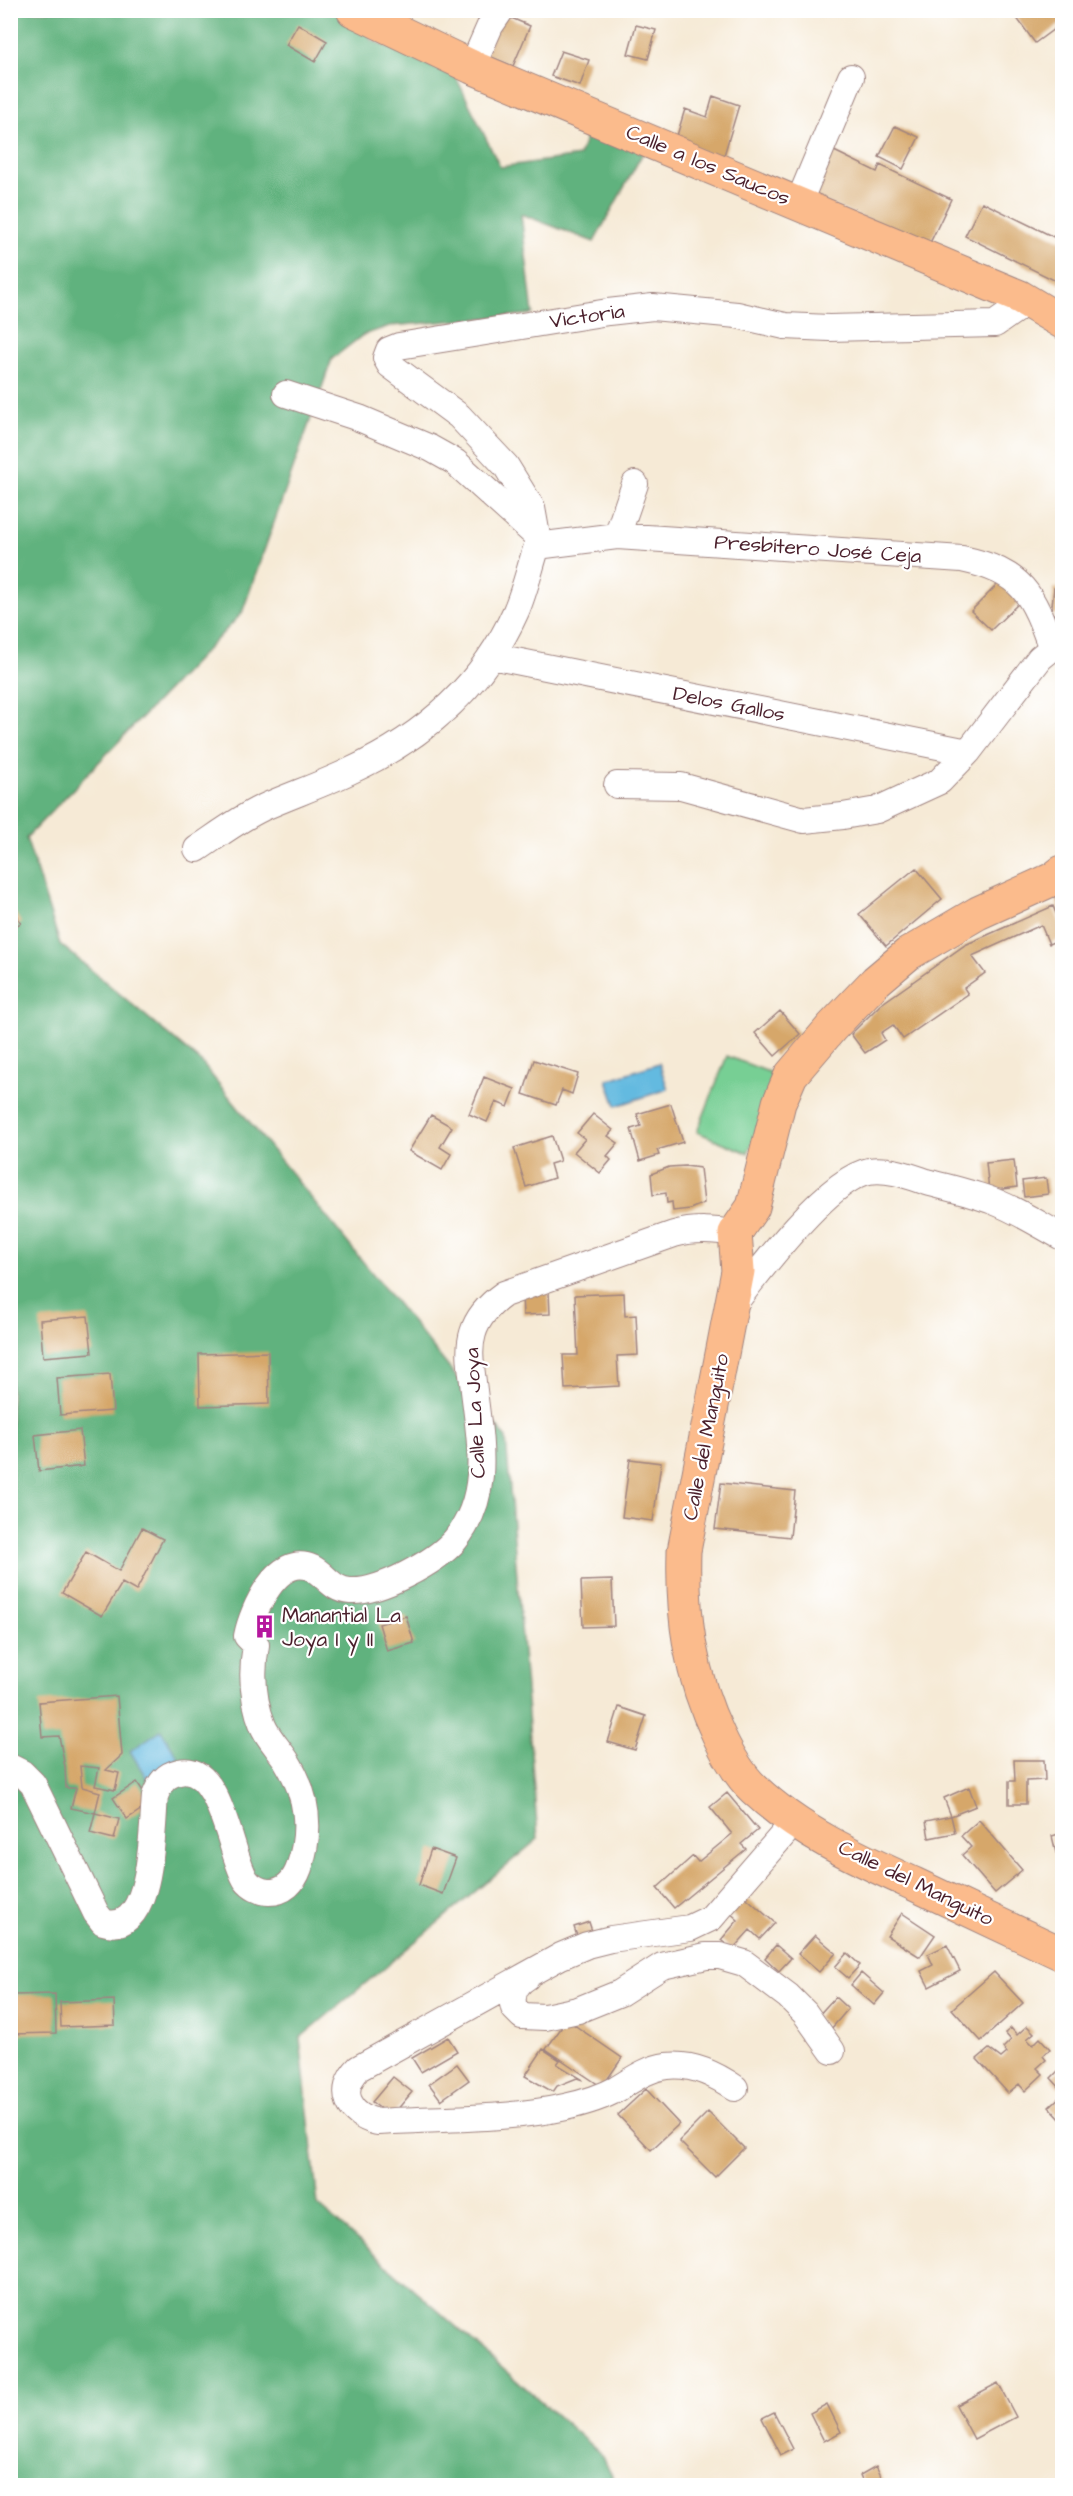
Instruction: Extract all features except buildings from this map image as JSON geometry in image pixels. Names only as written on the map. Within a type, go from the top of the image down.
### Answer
[{"type":"main road","name":"Calle a los Saucos","points":[[353,10],[472,67],[799,202],[1020,297],[1062,322]]},
{"type":"main road","points":[[735,1233],[753,1207],[779,1103],[791,1075],[832,1027],[876,981],[908,954],[978,913],[1059,876]]},
{"type":"main road","name":"Calle del Manguito","points":[[735,1233],[738,1272],[684,1551],[683,1598],[692,1659],[705,1707],[729,1757],[753,1789],[795,1821],[863,1860],[1062,1954]]},
{"type":"street","points":[[472,67],[490,26],[501,10]]},
{"type":"street","points":[[799,202],[850,77]]},
{"type":"street","name":"Victoria","points":[[537,541],[532,508],[506,466],[459,416],[390,365],[386,358],[389,350],[399,346],[587,315],[653,307],[738,315],[785,327],[994,324],[1015,310],[1020,297]]},
{"type":"street","points":[[197,849],[233,824],[264,807],[343,775],[404,743],[439,717],[461,694],[491,656],[517,609],[537,541],[455,462],[430,448],[359,418],[286,394]]},
{"type":"street","points":[[617,536],[635,484]]},
{"type":"street","name":"Presbítero José Ceja","points":[[537,541],[617,536],[939,557],[992,566],[1017,581],[1057,644]]},
{"type":"street","points":[[617,785],[681,786],[804,820],[877,810],[940,781],[968,753],[1040,658],[1057,644]]},
{"type":"street","name":"Delos Gallos","points":[[491,656],[968,753]]},
{"type":"street","points":[[730,1309],[763,1265],[825,1199],[853,1177],[869,1172],[885,1170],[994,1202],[1062,1237]]},
{"type":"street","name":"Calle La Joya","points":[[10,1767],[22,1773],[33,1784],[96,1913],[103,1922],[117,1923],[125,1920],[136,1910],[146,1885],[155,1796],[159,1786],[166,1778],[184,1771],[198,1774],[210,1788],[246,1880],[257,1890],[265,1892],[272,1893],[287,1887],[297,1873],[304,1853],[308,1828],[307,1811],[298,1783],[264,1727],[255,1700],[252,1672],[256,1645],[247,1635],[266,1591],[284,1570],[298,1566],[315,1570],[338,1588],[358,1591],[411,1572],[444,1552],[455,1540],[472,1512],[480,1482],[481,1451],[470,1345],[477,1323],[493,1302],[504,1294],[690,1229],[735,1233]]},
{"type":"street","points":[[735,2088],[711,2073],[667,2066],[649,2071],[593,2099],[564,2107],[522,2113],[377,2122],[360,2116],[355,2111],[350,2104],[348,2089],[353,2074],[358,2068],[561,1956],[587,1945],[632,1935],[679,1931],[711,1918],[795,1821]]},
{"type":"street","points":[[527,1976],[521,1980],[513,1992],[514,2008],[522,2016],[545,2017],[594,2004],[620,1993],[642,1977],[670,1963],[706,1956],[733,1958],[788,1996],[804,2013],[832,2051]]},
{"type":"green space","points":[[11,11],[382,11],[370,39],[456,77],[500,167],[579,156],[594,115],[650,140],[594,242],[521,214],[533,314],[390,326],[363,335],[332,359],[242,613],[26,838],[60,944],[201,1062],[506,1438],[538,1839],[300,2038],[318,2205],[603,2456],[616,2485],[11,2486]]},
{"type":"green space","points":[[727,1056],[779,1076],[748,1153],[697,1132]]},
{"type":"water","points":[[659,1063],[668,1089],[616,1106],[607,1080]]},
{"type":"water","points":[[161,1730],[178,1757],[147,1779],[130,1751]]},
{"type":"place","name":"Manantial La Joya I y II","points":[[264,1627]]}]
